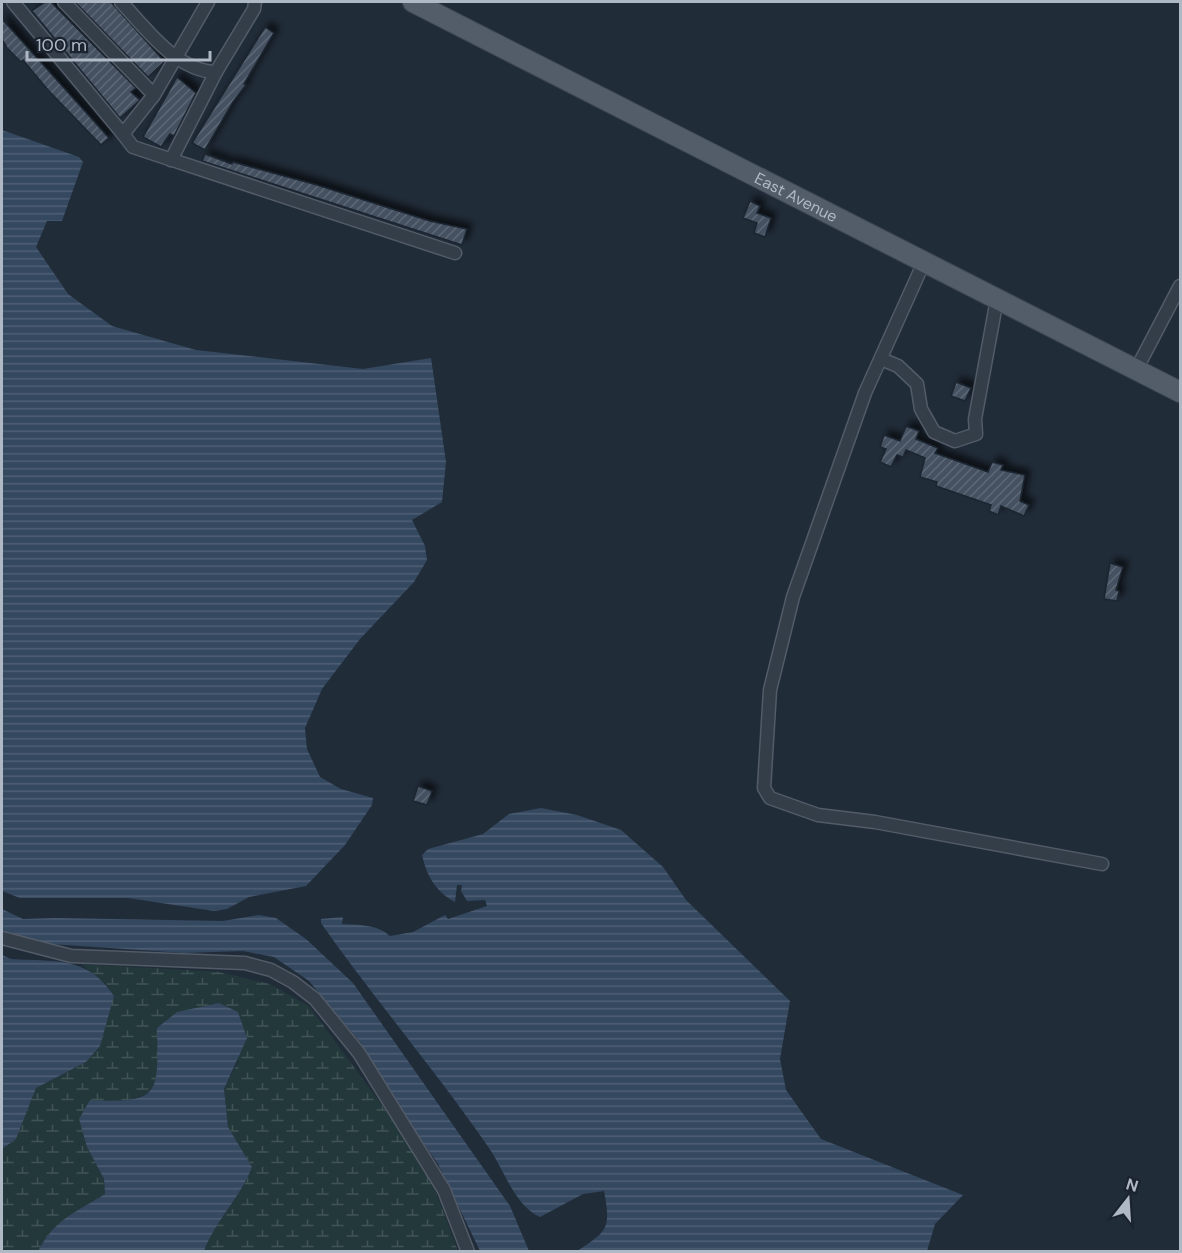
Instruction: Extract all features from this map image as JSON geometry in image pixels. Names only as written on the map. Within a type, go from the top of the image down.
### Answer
[{"type":"main road","name":"East Avenue","points":[[413,2],[1180,392]]},
{"type":"street","points":[[13,2],[133,147],[455,253]]},
{"type":"street","points":[[64,2],[154,95]]},
{"type":"street","points":[[121,2],[174,56],[200,72],[216,72]]},
{"type":"street","points":[[123,134],[154,95],[174,56],[208,2]]},
{"type":"street","points":[[171,160],[216,72],[254,9],[255,2]]},
{"type":"street","points":[[924,262],[865,393],[793,597],[770,690],[764,788],[770,798],[818,815],[875,822],[1101,864]]},
{"type":"street","points":[[1136,370],[1180,286]]},
{"type":"street","points":[[881,359],[898,366],[917,384],[921,409],[934,432],[955,441],[976,434],[975,419],[997,299]]},
{"type":"street","points":[[2,938],[71,956],[245,963],[271,970],[293,982],[315,999],[359,1053],[444,1190],[468,1251]]},
{"type":"green space","points":[[81,964],[220,972],[270,984],[309,1006],[398,1127],[433,1184],[458,1251],[204,1251],[252,1167],[228,1127],[224,1089],[239,1060],[158,1079],[141,1097],[115,1101],[87,1147],[104,1179],[105,1194],[59,1226],[38,1251],[2,1251],[2,1149],[16,1139],[36,1088],[86,1062],[114,996],[106,984]]},
{"type":"water","points":[[2,130],[79,157],[83,162],[62,221],[47,221],[36,247],[68,294],[112,326],[196,350],[363,369],[431,358],[446,462],[442,502],[412,520],[425,546],[427,560],[414,582],[360,639],[322,689],[305,728],[307,749],[320,777],[341,789],[373,798],[372,805],[345,845],[306,886],[249,897],[227,909],[214,911],[128,898],[20,898],[2,891]]},
{"type":"water","points":[[541,808],[577,815],[621,830],[663,867],[686,900],[790,1001],[780,1059],[786,1090],[821,1139],[963,1195],[935,1224],[927,1251],[577,1251],[601,1233],[605,1227],[607,1213],[604,1191],[583,1194],[540,1217],[523,1204],[469,1119],[342,952],[321,923],[321,919],[343,917],[342,924],[373,927],[390,936],[413,932],[445,915],[448,919],[487,906],[485,900],[467,901],[461,891],[462,885],[457,885],[455,902],[448,898],[433,882],[426,870],[422,855],[428,849],[483,834],[509,814]]},
{"type":"water","points":[[2,909],[23,919],[223,921],[259,915],[276,918],[306,939],[353,983],[510,1206],[529,1251],[480,1251],[438,1164],[400,1109],[360,1042],[309,981],[274,957],[243,951],[184,953],[21,942],[2,936]]},
{"type":"water","points":[[2,955],[11,959],[55,961],[81,967],[93,973],[114,996],[100,1046],[86,1062],[36,1088],[16,1139],[2,1149]]},
{"type":"water","points":[[219,1003],[238,1012],[247,1038],[224,1089],[228,1127],[252,1167],[204,1251],[38,1251],[59,1223],[105,1194],[104,1179],[87,1147],[79,1119],[90,1100],[131,1100],[151,1090],[157,1067],[157,1028],[177,1012]]},
{"type":"building","points":[[45,2],[51,2],[136,88],[131,92],[140,100],[120,118],[32,11]]},
{"type":"building","points":[[75,2],[111,2],[164,61],[163,63],[148,77]]},
{"type":"building","points":[[2,19],[109,138],[101,145],[48,90],[23,60],[21,62],[7,48],[2,39]]},
{"type":"building","points":[[265,27],[274,33],[244,84],[246,85],[233,102],[205,150],[192,143]]},
{"type":"building","points":[[177,77],[196,93],[174,136],[170,134],[161,147],[143,137]]},
{"type":"building","points":[[205,154],[232,164],[233,162],[317,185],[430,221],[467,229],[462,245],[202,161]]},
{"type":"building","points":[[750,201],[760,206],[757,213],[771,218],[765,237],[754,233],[757,223],[743,218]]},
{"type":"building","points":[[956,382],[971,388],[965,401],[951,396]]},
{"type":"building","points":[[906,426],[919,431],[916,439],[938,448],[935,453],[988,472],[992,462],[1003,465],[1001,470],[1025,475],[1020,501],[1029,505],[1024,516],[1001,506],[998,515],[989,511],[991,505],[936,486],[937,482],[920,477],[925,458],[906,450],[903,457],[897,455],[891,467],[880,462],[886,449],[880,447],[884,435],[900,441]]},
{"type":"building","points":[[1110,563],[1123,567],[1116,590],[1119,591],[1117,601],[1104,599]]},
{"type":"building","points":[[418,786],[432,791],[427,805],[413,801]]}]
